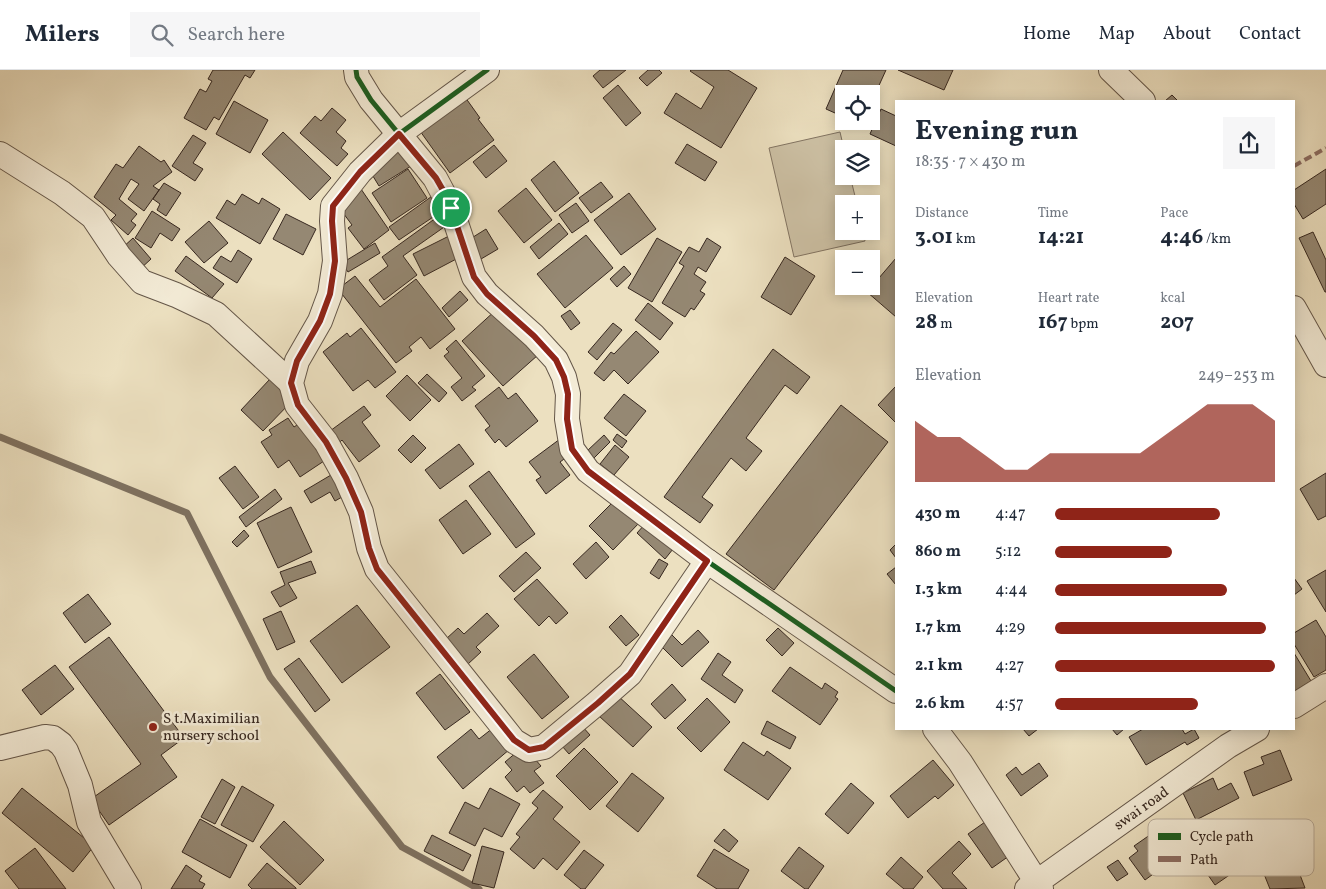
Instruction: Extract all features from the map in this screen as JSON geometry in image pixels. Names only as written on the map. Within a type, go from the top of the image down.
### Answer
[{"type":"street","points":[[356,70],[357,77],[371,100],[436,178],[444,192],[474,277],[487,294],[534,336],[556,360],[564,377],[568,394],[567,419],[572,449],[588,471],[707,561],[895,690]]},
{"type":"street","points":[[291,383],[297,361],[320,321],[330,294],[335,261],[332,221],[333,206],[360,172],[399,134],[487,70]]},
{"type":"street","points":[[1111,70],[1142,100]]},
{"type":"street","points":[[0,154],[62,194],[93,217],[119,256],[142,282],[176,294],[216,314],[291,383],[298,405],[326,442],[346,478],[361,512],[369,548],[377,569],[514,740],[529,750],[544,747],[630,674],[707,561]]},
{"type":"street","points":[[1295,310],[1326,365]]},
{"type":"street","points":[[1295,705],[1326,686]]},
{"type":"street","points":[[936,730],[960,762],[1035,887]]},
{"type":"street","name":"swai road","points":[[1035,887],[1228,746],[1255,730]]},
{"type":"street","points":[[0,748],[45,737],[53,738],[62,744],[80,785],[89,822],[129,889]]},
{"type":"shaded area","points":[[840,132],[842,140],[835,140],[835,185],[852,185],[855,195],[835,195],[835,240],[865,241],[794,257],[769,148]]},
{"type":"building","points":[[213,70],[255,70],[250,78],[245,75],[219,120],[214,117],[206,130],[184,118],[200,89],[206,92],[212,81],[208,79]]},
{"type":"building","points":[[600,70],[626,70],[603,88],[593,76]]},
{"type":"building","points":[[648,70],[659,70],[662,73],[647,86],[639,78]]},
{"type":"building","points":[[691,70],[728,70],[757,88],[721,148],[664,113],[676,93],[701,109],[714,87]]},
{"type":"building","points":[[843,70],[886,70],[879,85],[836,85]]},
{"type":"building","points":[[898,70],[953,70],[944,90]]},
{"type":"building","points":[[618,85],[641,113],[626,126],[603,98]]},
{"type":"building","points":[[835,88],[835,113],[826,109]]},
{"type":"building","points":[[1172,95],[1177,100],[1166,100]]},
{"type":"building","points":[[465,97],[480,118],[478,119],[494,140],[450,173],[420,131]]},
{"type":"building","points":[[234,101],[268,120],[250,153],[216,134]]},
{"type":"building","points":[[332,108],[346,120],[336,132],[346,141],[341,148],[348,154],[337,166],[300,133],[315,116],[321,121]]},
{"type":"building","points":[[881,109],[895,116],[895,146],[870,134],[872,130],[880,130]]},
{"type":"building","points":[[283,132],[331,178],[310,200],[262,154]]},
{"type":"building","points":[[193,135],[206,143],[193,163],[203,169],[195,181],[172,166]]},
{"type":"building","points":[[687,144],[717,162],[705,181],[675,163]]},
{"type":"building","points":[[405,145],[416,163],[379,186],[368,168]]},
{"type":"building","points":[[494,145],[507,161],[486,178],[473,162]]},
{"type":"building","points":[[139,146],[161,162],[164,160],[172,172],[153,186],[159,190],[144,211],[128,199],[139,184],[131,179],[119,199],[137,214],[131,221],[136,225],[128,235],[111,220],[116,215],[94,197],[116,164],[123,168]]},
{"type":"building","points":[[554,161],[579,193],[555,212],[531,180]]},
{"type":"building","points":[[408,169],[427,198],[391,222],[372,193]]},
{"type":"building","points":[[1326,169],[1326,204],[1303,219],[1295,206],[1295,189]]},
{"type":"building","points":[[601,182],[613,197],[591,213],[579,198]]},
{"type":"building","points":[[164,183],[181,193],[166,216],[157,210],[160,204],[153,199]]},
{"type":"building","points":[[526,188],[552,220],[524,243],[498,211]]},
{"type":"building","points":[[361,189],[389,230],[364,249],[348,228],[352,225],[338,206]]},
{"type":"building","points":[[629,193],[656,229],[621,255],[594,220]]},
{"type":"building","points":[[242,194],[259,204],[262,198],[280,209],[260,244],[216,218],[227,200],[235,205]]},
{"type":"building","points":[[435,194],[445,209],[399,240],[389,227]]},
{"type":"building","points":[[576,203],[589,221],[572,233],[559,215]]},
{"type":"building","points":[[152,211],[180,229],[172,241],[160,233],[151,248],[135,238]]},
{"type":"building","points":[[286,214],[316,229],[303,255],[273,239]]},
{"type":"building","points":[[440,215],[447,225],[403,256],[417,275],[384,300],[369,280],[388,266],[382,257]]},
{"type":"building","points":[[209,221],[228,243],[204,263],[185,242]]},
{"type":"building","points":[[559,223],[568,234],[539,259],[530,247]]},
{"type":"building","points":[[486,229],[498,249],[481,259],[470,239]]},
{"type":"building","points":[[1313,232],[1326,260],[1326,292],[1299,238]]},
{"type":"building","points":[[451,235],[462,256],[424,276],[413,254]]},
{"type":"building","points":[[586,235],[613,268],[565,308],[537,274]]},
{"type":"building","points":[[133,238],[151,259],[139,270],[121,249]]},
{"type":"building","points":[[657,238],[682,252],[652,302],[628,288]]},
{"type":"building","points":[[707,238],[721,247],[706,272],[698,267],[694,274],[706,282],[700,291],[705,294],[694,310],[691,308],[685,317],[662,303],[684,266],[679,263],[689,247],[699,252]]},
{"type":"building","points":[[375,243],[380,253],[348,272],[342,263]]},
{"type":"building","points":[[238,250],[252,259],[237,283],[213,268],[221,256],[231,262]]},
{"type":"building","points":[[186,256],[224,284],[212,298],[175,271]]},
{"type":"building","points":[[785,257],[815,276],[791,315],[761,297]]},
{"type":"building","points":[[895,259],[895,316],[870,295],[880,295],[880,277]]},
{"type":"building","points":[[624,266],[631,274],[617,287],[610,279]]},
{"type":"building","points":[[355,276],[380,307],[416,279],[455,329],[430,349],[421,337],[409,347],[412,351],[396,363],[338,289]]},
{"type":"building","points":[[460,291],[468,300],[449,317],[442,308]]},
{"type":"building","points":[[648,303],[673,323],[660,340],[635,320]]},
{"type":"building","points":[[497,309],[538,355],[503,386],[462,341]]},
{"type":"building","points":[[570,310],[580,323],[571,330],[561,316]]},
{"type":"building","points":[[613,323],[622,330],[597,360],[588,352]]},
{"type":"building","points":[[361,328],[396,372],[375,388],[368,380],[353,391],[323,352],[347,333],[350,337]]},
{"type":"building","points":[[636,331],[659,352],[628,384],[614,370],[604,381],[594,373],[611,352],[614,354]]},
{"type":"building","points":[[456,340],[485,376],[472,387],[476,390],[462,401],[451,387],[462,378],[444,356],[449,352],[446,349]]},
{"type":"building","points":[[773,349],[810,377],[797,394],[785,385],[746,438],[762,451],[746,471],[731,458],[702,497],[713,505],[700,523],[664,497]]},
{"type":"building","points":[[427,374],[447,393],[439,402],[418,383]]},
{"type":"building","points":[[407,375],[431,400],[410,421],[386,396]]},
{"type":"building","points":[[270,379],[292,401],[263,431],[241,410]]},
{"type":"building","points":[[499,387],[508,399],[516,393],[538,421],[506,447],[499,439],[495,443],[485,430],[490,426],[475,406]]},
{"type":"building","points":[[895,387],[895,422],[878,405]]},
{"type":"building","points":[[624,394],[646,411],[626,436],[604,418]]},
{"type":"building","points":[[841,405],[888,442],[774,590],[726,554]]},
{"type":"building","points":[[364,406],[371,415],[362,422],[380,446],[359,462],[342,440],[339,443],[330,431]]},
{"type":"building","points":[[288,418],[294,427],[303,421],[311,442],[324,461],[300,477],[289,460],[278,468],[261,442],[272,435],[269,430]]},
{"type":"building","points":[[617,434],[627,441],[622,448],[613,440]]},
{"type":"building","points":[[413,435],[426,448],[411,463],[398,450]]},
{"type":"building","points":[[604,435],[610,442],[594,458],[587,451]]},
{"type":"building","points":[[560,439],[571,454],[560,462],[570,475],[546,494],[536,480],[541,477],[529,462]]},
{"type":"building","points":[[459,444],[474,464],[440,489],[425,470]]},
{"type":"building","points":[[615,445],[629,457],[614,475],[600,464]]},
{"type":"building","points":[[235,466],[259,497],[243,509],[219,478]]},
{"type":"building","points":[[489,471],[535,534],[516,548],[469,486]]},
{"type":"building","points":[[336,472],[349,493],[335,501],[330,492],[311,503],[304,491]]},
{"type":"building","points":[[1326,473],[1326,516],[1318,520],[1300,489]]},
{"type":"building","points":[[275,489],[282,499],[246,527],[239,517]]},
{"type":"building","points":[[616,499],[640,522],[613,550],[589,526]]},
{"type":"building","points":[[466,500],[491,534],[463,554],[439,520]]},
{"type":"building","points":[[291,507],[312,552],[278,568],[257,523]]},
{"type":"building","points":[[645,524],[673,549],[665,559],[637,533]]},
{"type":"building","points":[[244,530],[249,536],[237,547],[232,542]]},
{"type":"building","points":[[596,542],[609,557],[586,579],[573,564]]},
{"type":"building","points":[[895,545],[895,557],[890,550]]},
{"type":"building","points":[[526,552],[541,568],[514,592],[499,576]]},
{"type":"building","points":[[659,559],[668,564],[659,579],[650,573]]},
{"type":"building","points":[[311,561],[316,573],[288,583],[297,598],[280,607],[271,592],[285,585],[280,572]]},
{"type":"building","points":[[895,568],[895,584],[887,574]]},
{"type":"building","points":[[1326,570],[1326,612],[1307,581]]},
{"type":"building","points":[[537,579],[568,613],[556,624],[549,616],[539,626],[514,599]]},
{"type":"building","points":[[1295,579],[1302,589],[1295,594]]},
{"type":"building","points":[[88,594],[111,624],[85,643],[63,613]]},
{"type":"building","points":[[357,605],[390,647],[342,683],[310,641]]},
{"type":"building","points":[[281,611],[295,642],[277,650],[263,619]]},
{"type":"building","points":[[487,613],[499,626],[476,647],[481,652],[468,664],[446,639],[458,628],[464,634]]},
{"type":"building","points":[[621,615],[639,635],[626,646],[609,627]]},
{"type":"building","points":[[1316,620],[1326,637],[1326,670],[1314,677],[1295,646],[1295,632]]},
{"type":"building","points":[[778,628],[794,643],[782,656],[766,640]]},
{"type":"building","points":[[698,630],[709,642],[682,667],[659,644],[670,633],[682,645]]},
{"type":"building","points":[[109,637],[184,738],[161,755],[177,777],[109,825],[91,799],[141,764],[69,667]]},
{"type":"building","points":[[718,653],[731,662],[722,675],[743,690],[735,703],[701,679]]},
{"type":"building","points":[[534,654],[569,697],[542,719],[507,677]]},
{"type":"building","points":[[1295,655],[1311,681],[1295,691]]},
{"type":"building","points":[[299,658],[330,700],[315,712],[284,669]]},
{"type":"building","points":[[55,665],[74,689],[41,715],[22,690]]},
{"type":"building","points":[[790,667],[822,689],[825,683],[838,692],[835,697],[838,699],[820,725],[772,691]]},
{"type":"building","points":[[440,674],[470,712],[445,730],[416,693]]},
{"type":"building","points":[[672,684],[686,700],[665,719],[651,704]]},
{"type":"building","points":[[617,695],[652,727],[633,747],[599,716]]},
{"type":"building","points":[[707,698],[730,722],[701,752],[677,728]]},
{"type":"building","points":[[767,721],[796,737],[790,749],[761,734]]},
{"type":"building","points":[[582,726],[590,735],[569,754],[562,746]]},
{"type":"building","points":[[493,728],[510,749],[463,789],[437,757],[471,729],[479,739]]},
{"type":"building","points":[[1024,730],[1037,730],[1029,736]]},
{"type":"building","points":[[1113,730],[1123,730],[1117,735]]},
{"type":"building","points":[[1141,730],[1183,730],[1185,734],[1195,730],[1199,738],[1187,745],[1185,742],[1146,765],[1129,737]]},
{"type":"building","points":[[743,742],[764,756],[767,751],[791,768],[768,800],[724,770]]},
{"type":"building","points":[[584,748],[618,782],[590,810],[556,776]]},
{"type":"building","points":[[1280,750],[1292,780],[1253,796],[1244,772],[1264,764],[1261,757]]},
{"type":"building","points":[[518,751],[528,751],[541,766],[534,771],[544,783],[530,793],[524,786],[517,792],[505,777],[512,770],[505,762]]},
{"type":"building","points":[[933,760],[954,785],[938,799],[935,796],[908,818],[890,796]]},
{"type":"building","points":[[1039,763],[1048,776],[1021,796],[1006,775],[1016,767],[1022,775]]},
{"type":"building","points":[[632,773],[664,798],[638,832],[606,806]]},
{"type":"building","points":[[1213,778],[1218,790],[1231,783],[1239,798],[1196,819],[1183,793]]},
{"type":"building","points":[[222,779],[235,787],[215,824],[201,817]]},
{"type":"building","points":[[851,783],[874,803],[848,834],[825,814]]},
{"type":"building","points":[[242,786],[274,805],[253,842],[221,825]]},
{"type":"building","points":[[22,788],[94,846],[73,872],[2,813]]},
{"type":"building","points":[[490,788],[520,804],[502,837],[484,828],[475,846],[449,833],[465,802],[479,809]]},
{"type":"building","points":[[543,790],[563,807],[553,819],[580,842],[557,870],[543,858],[534,869],[510,849],[520,837],[516,834],[538,808],[532,803]]},
{"type":"building","points":[[200,819],[247,845],[230,878],[182,852]]},
{"type":"building","points":[[284,821],[324,860],[300,885],[260,847]]},
{"type":"building","points":[[985,822],[1009,856],[992,868],[968,834]]},
{"type":"building","points":[[724,829],[738,841],[729,852],[714,841]]},
{"type":"building","points":[[432,835],[471,855],[463,871],[424,851]]},
{"type":"building","points":[[1148,836],[1148,876],[1150,876],[1145,880],[1129,858],[1138,851],[1134,846]]},
{"type":"building","points":[[959,841],[971,854],[952,873],[967,889],[943,889],[927,871]]},
{"type":"building","points":[[482,846],[504,852],[494,888],[472,883]]},
{"type":"building","points":[[799,847],[824,866],[808,889],[805,889],[781,871]]},
{"type":"building","points":[[35,848],[66,889],[19,889],[5,871]]},
{"type":"building","points":[[714,849],[749,870],[738,889],[717,889],[697,876]]},
{"type":"building","points":[[584,850],[604,865],[585,889],[581,889],[564,875]]},
{"type":"building","points":[[901,857],[923,877],[913,889],[904,889],[886,874]]},
{"type":"building","points":[[1118,860],[1128,874],[1117,881],[1107,867]]},
{"type":"building","points":[[267,863],[296,889],[252,889],[248,885]]},
{"type":"building","points":[[186,865],[202,876],[199,881],[205,884],[202,889],[171,889]]},
{"type":"building","points":[[1209,876],[1228,876],[1215,885]]},
{"type":"building","points":[[1265,876],[1300,876],[1305,888],[1270,889]]},
{"type":"waterway","points":[[0,437],[187,513],[270,677],[402,847],[479,889]]},
{"type":"marked path","points":[[1295,165],[1326,148]]},
{"type":"cycle path","points":[[356,70],[357,77],[371,100],[435,178],[451,208],[474,277],[487,294],[534,336],[556,360],[564,377],[568,394],[567,419],[572,449],[588,471],[707,561],[895,690]]},
{"type":"cycle path","points":[[487,70],[399,134],[360,172],[333,206],[332,221],[335,261],[330,294],[320,321],[297,361],[291,383],[297,405],[326,442],[346,478],[361,512],[369,548],[377,569],[514,741],[529,750],[544,747],[630,674],[707,561]]},
{"type":"place","name":"S t.Maximilian nursery school","points":[[153,727]]},
{"type":"route","points":[[399,134],[436,178],[451,208],[474,277],[487,294],[534,336],[556,360],[564,377],[568,394],[567,419],[572,449],[588,471],[707,561],[630,674],[544,747],[529,750],[514,740],[377,569],[369,548],[361,512],[346,478],[326,442],[298,405],[291,383],[297,361],[320,321],[330,294],[335,261],[332,221],[333,206],[360,172],[399,134]]}]
